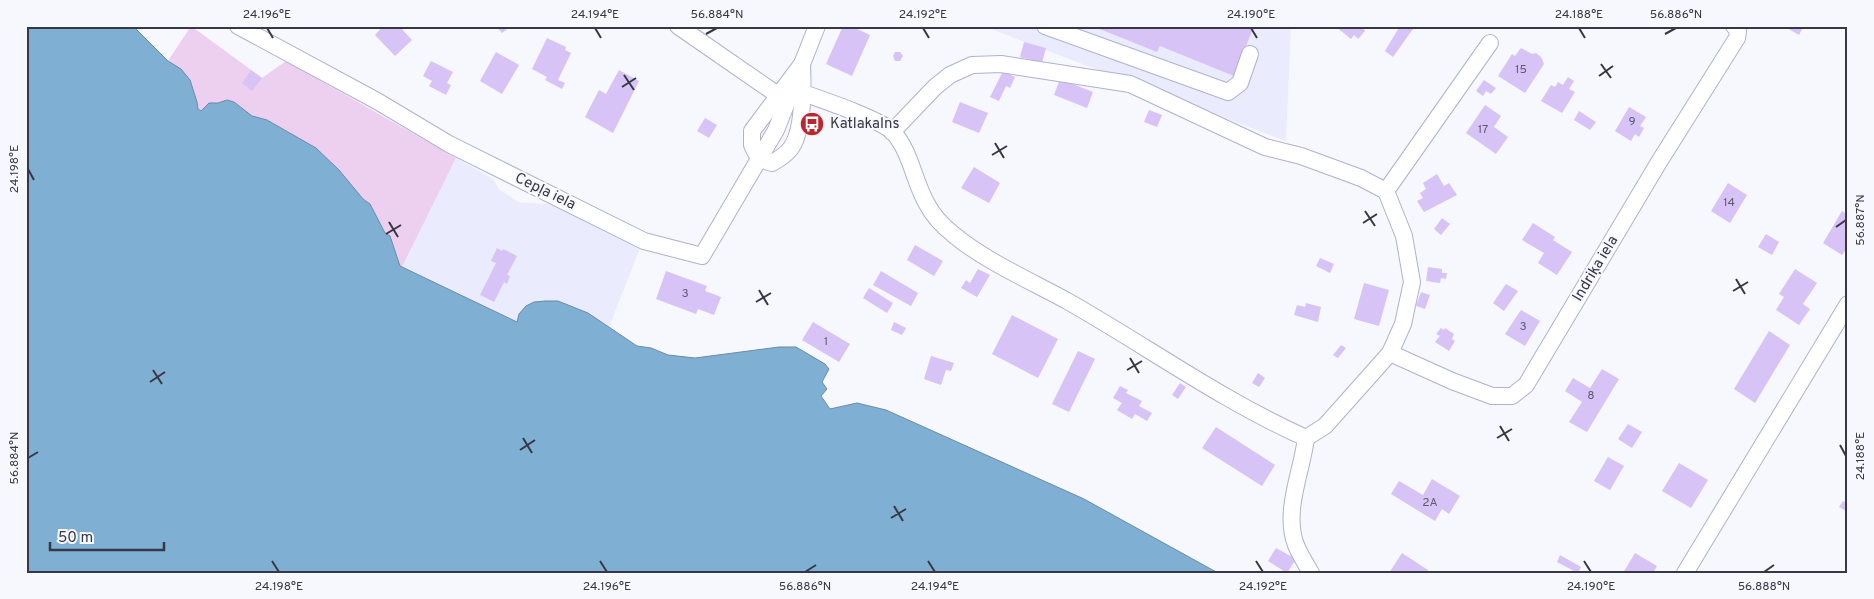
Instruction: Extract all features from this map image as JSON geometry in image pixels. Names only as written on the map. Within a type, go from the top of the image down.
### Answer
[{"type":"street","name":"Cepļa iela","points":[[238,26],[394,111],[449,144],[644,241],[702,256],[759,159]]},
{"type":"street","points":[[678,26],[772,92],[791,94],[875,121],[892,132],[907,157],[926,203],[933,214],[954,235],[976,250],[1070,303],[1158,356],[1285,429],[1306,438]]},
{"type":"street","points":[[791,94],[800,120],[792,147],[783,156],[772,162],[759,159],[776,130],[817,26]]},
{"type":"street","points":[[1045,26],[1228,92],[1240,83],[1250,54]]},
{"type":"street","name":"Indriķa iela","points":[[1390,353],[1452,381],[1492,396],[1512,396],[1526,384],[1659,162],[1737,38],[1738,31],[1734,26]]},
{"type":"street","points":[[1386,191],[1490,43]]},
{"type":"street","points":[[892,132],[950,74],[972,65],[1001,64],[1130,84],[1265,147],[1301,156],[1361,178],[1386,191],[1404,236],[1412,282],[1403,324],[1390,353],[1325,426],[1306,438]]},
{"type":"street","points":[[1685,573],[1848,304]]},
{"type":"street","points":[[1306,438],[1293,502],[1292,527],[1296,545],[1311,573]]},
{"type":"shaded area","points":[[191,26],[262,78],[286,61],[456,158],[402,267],[400,266],[390,236],[385,233],[370,204],[363,199],[339,170],[316,148],[267,120],[252,117],[234,102],[214,103],[202,111],[198,109],[190,80],[168,61]]},
{"type":"shaded area","points":[[984,26],[1291,26],[1286,141],[1027,43]]},
{"type":"shaded area","points":[[456,158],[493,179],[499,189],[518,202],[561,205],[640,248],[610,327],[588,313],[558,301],[534,302],[517,322],[402,267]]},
{"type":"water","points":[[26,26],[133,26],[168,61],[181,69],[190,80],[198,109],[201,111],[209,103],[227,100],[234,102],[252,116],[267,120],[316,148],[339,170],[363,199],[370,204],[385,233],[390,236],[400,266],[517,322],[519,314],[526,306],[534,302],[558,301],[588,313],[637,346],[651,348],[668,355],[695,358],[779,347],[796,347],[825,364],[829,369],[822,382],[827,389],[821,396],[830,409],[857,403],[886,410],[1084,499],[1218,573],[26,573]]},
{"type":"building","points":[[383,26],[399,26],[412,40],[395,56],[375,35]]},
{"type":"building","points":[[496,26],[511,26],[502,33]]},
{"type":"building","points":[[843,26],[851,26],[870,35],[852,76],[826,64]]},
{"type":"building","points":[[1092,26],[1254,26],[1234,76],[1160,46],[1157,52]]},
{"type":"building","points":[[1335,26],[1361,26],[1365,31],[1358,39],[1354,35],[1351,39]]},
{"type":"building","points":[[1400,26],[1415,26],[1393,57],[1385,51]]},
{"type":"building","points":[[1788,26],[1797,26],[1802,29],[1799,35],[1787,28]]},
{"type":"building","points":[[547,38],[566,47],[565,50],[571,53],[558,80],[565,83],[562,89],[545,80],[547,77],[532,69]]},
{"type":"building","points":[[1024,42],[1046,48],[1042,63],[1020,57]]},
{"type":"building","points":[[1521,48],[1532,54],[1536,53],[1541,57],[1544,64],[1525,93],[1498,76],[1512,54],[1515,56]]},
{"type":"building","points":[[496,52],[519,65],[502,94],[480,81]]},
{"type":"building","points":[[895,52],[900,52],[903,56],[900,61],[895,61],[893,56]]},
{"type":"building","points":[[431,61],[453,72],[447,83],[451,85],[446,95],[429,86],[432,81],[423,76]]},
{"type":"building","points":[[251,70],[262,78],[252,91],[242,83]]},
{"type":"building","points":[[619,70],[639,81],[613,133],[585,117],[599,90],[606,94]]},
{"type":"building","points":[[1003,71],[1015,77],[1010,88],[1006,86],[999,101],[990,97]]},
{"type":"building","points":[[1568,77],[1574,81],[1569,89],[1575,92],[1562,113],[1541,101],[1551,85],[1555,87],[1558,82],[1563,85]]},
{"type":"building","points":[[1060,79],[1093,92],[1087,108],[1054,95]]},
{"type":"building","points":[[1484,80],[1496,88],[1491,94],[1486,91],[1483,96],[1476,91]]},
{"type":"building","points":[[960,102],[988,113],[979,133],[952,122]]},
{"type":"building","points":[[1485,105],[1501,116],[1494,127],[1508,137],[1496,154],[1466,133]]},
{"type":"building","points":[[1629,107],[1646,117],[1640,126],[1644,128],[1639,137],[1635,134],[1631,141],[1615,131]]},
{"type":"building","points":[[1149,110],[1162,115],[1157,127],[1144,122]]},
{"type":"building","points":[[1579,111],[1596,122],[1590,130],[1574,120]]},
{"type":"building","points":[[812,117],[823,123],[815,136],[805,130]]},
{"type":"building","points":[[705,118],[717,125],[709,138],[697,131]]},
{"type":"building","points":[[974,167],[1000,183],[989,203],[961,188]]},
{"type":"building","points":[[1437,174],[1444,186],[1449,183],[1457,195],[1424,212],[1417,201],[1423,198],[1420,193],[1426,189],[1423,183]]},
{"type":"building","points":[[1728,183],[1747,195],[1730,223],[1711,211]]},
{"type":"building","points":[[1842,211],[1848,215],[1848,247],[1842,255],[1823,243]]},
{"type":"building","points":[[1442,218],[1450,224],[1441,235],[1434,229]]},
{"type":"building","points":[[1533,223],[1555,237],[1553,240],[1572,252],[1557,275],[1538,263],[1544,253],[1522,240]]},
{"type":"building","points":[[1766,234],[1779,242],[1772,255],[1758,247]]},
{"type":"building","points":[[915,245],[943,261],[934,276],[907,260]]},
{"type":"building","points":[[497,248],[517,256],[507,275],[510,276],[507,284],[504,282],[494,302],[480,295],[496,263],[491,261]]},
{"type":"building","points":[[1320,258],[1334,264],[1330,273],[1316,266]]},
{"type":"building","points":[[1428,267],[1442,269],[1442,273],[1447,273],[1446,279],[1441,278],[1440,283],[1426,281]]},
{"type":"building","points":[[978,269],[990,275],[977,297],[961,288],[966,280],[970,283]]},
{"type":"building","points":[[1795,269],[1817,283],[1803,304],[1810,309],[1799,325],[1776,310],[1784,297],[1779,294]]},
{"type":"building","points":[[666,271],[707,286],[705,291],[721,297],[714,315],[698,309],[696,314],[656,299]]},
{"type":"building","points":[[881,271],[918,293],[911,306],[873,285]]},
{"type":"building","points":[[1364,283],[1389,290],[1379,326],[1354,319]]},
{"type":"building","points":[[1506,284],[1518,291],[1504,311],[1493,303]]},
{"type":"building","points":[[869,288],[893,303],[887,313],[863,298]]},
{"type":"building","points":[[1421,292],[1430,295],[1425,309],[1416,306]]},
{"type":"building","points":[[1306,303],[1321,307],[1318,322],[1294,315],[1297,305],[1305,307]]},
{"type":"building","points":[[1521,310],[1540,321],[1525,346],[1505,334]]},
{"type":"building","points":[[1012,315],[1058,339],[1038,378],[992,354]]},
{"type":"building","points":[[813,322],[850,344],[839,362],[802,340]]},
{"type":"building","points":[[894,322],[906,328],[902,335],[891,330]]},
{"type":"building","points":[[1441,328],[1444,330],[1445,328],[1454,334],[1452,339],[1455,341],[1449,351],[1435,342],[1440,336],[1436,334]]},
{"type":"building","points":[[1769,331],[1790,345],[1755,403],[1734,389]]},
{"type":"building","points":[[1341,345],[1346,348],[1338,358],[1333,355]]},
{"type":"building","points":[[1078,351],[1095,359],[1069,412],[1052,404]]},
{"type":"building","points":[[931,356],[954,363],[951,371],[946,370],[941,385],[924,379]]},
{"type":"building","points":[[1602,369],[1619,379],[1587,432],[1569,422],[1582,402],[1565,391],[1573,378],[1590,388]]},
{"type":"building","points":[[1258,373],[1265,378],[1259,387],[1252,383]]},
{"type":"building","points":[[1180,383],[1186,387],[1178,399],[1172,395]]},
{"type":"building","points":[[1120,386],[1128,390],[1126,393],[1142,401],[1139,406],[1152,413],[1147,421],[1135,414],[1132,419],[1117,410],[1122,403],[1113,398]]},
{"type":"building","points":[[1628,424],[1642,432],[1632,448],[1618,439]]},
{"type":"building","points":[[1216,427],[1275,465],[1262,486],[1202,448]]},
{"type":"building","points":[[1608,457],[1624,466],[1610,490],[1594,481]]},
{"type":"building","points":[[1679,463],[1708,480],[1691,508],[1662,491]]},
{"type":"building","points":[[1432,479],[1460,496],[1449,514],[1442,509],[1435,521],[1391,494],[1399,481],[1423,495]]},
{"type":"building","points":[[1843,501],[1848,504],[1848,512],[1839,507]]},
{"type":"building","points":[[1276,548],[1296,559],[1287,573],[1268,561]]},
{"type":"building","points":[[1402,553],[1428,570],[1426,573],[1389,573]]},
{"type":"building","points":[[1635,553],[1657,566],[1653,573],[1623,573]]},
{"type":"building","points":[[1560,555],[1581,567],[1578,573],[1557,562]]},
{"type":"place","name":"Katlakalns","points":[[812,124]]}]
